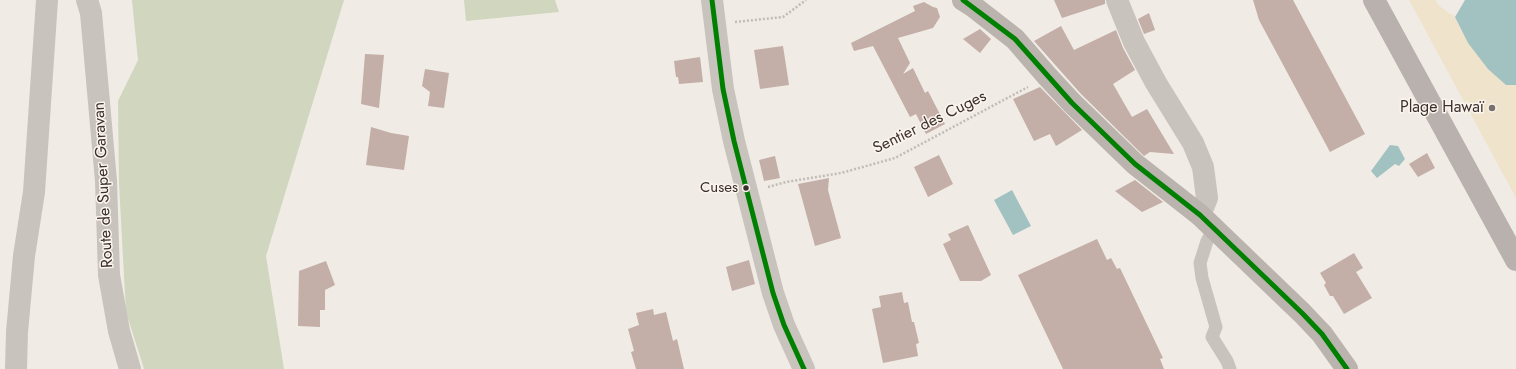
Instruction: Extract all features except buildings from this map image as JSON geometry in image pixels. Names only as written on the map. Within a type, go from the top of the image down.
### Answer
[{"type":"main road","points":[[963,0],[1015,39],[1047,76],[1134,164],[1207,222],[1302,313],[1322,334],[1347,369]]},
{"type":"main road","points":[[1374,0],[1516,260]]},
{"type":"street","points":[[16,369],[17,332],[24,256],[34,192],[47,0]]},
{"type":"street","name":"Route de Super Garavan","points":[[86,0],[92,13],[106,181],[109,276],[119,331],[130,369]]},
{"type":"street","points":[[712,0],[723,89],[734,141],[773,293],[784,325],[804,369]]},
{"type":"street","points":[[1117,0],[1134,42],[1156,83],[1193,143],[1203,167],[1208,198],[1207,222]]},
{"type":"lane","points":[[1207,222],[1207,241],[1200,263],[1202,278],[1216,327],[1212,337],[1227,361],[1230,369]]},
{"type":"path","points":[[715,24],[783,17],[806,0]]},
{"type":"path","name":"Sentier des Cuges","points":[[748,192],[786,182],[847,172],[895,158],[1047,76]]},
{"type":"green space","points":[[132,0],[344,0],[266,256],[284,369],[144,369],[126,312],[119,184],[118,101],[138,60]]},
{"type":"green space","points":[[464,0],[555,0],[559,12],[466,21]]},
{"type":"sand","name":"Plage Hawaï","points":[[1409,0],[1436,0],[1438,5],[1455,17],[1468,43],[1506,85],[1516,85],[1516,198]]},
{"type":"water","points":[[1465,0],[1516,0],[1516,85],[1506,85],[1488,69],[1468,43],[1455,17]]},
{"type":"water","points":[[1390,145],[1398,146],[1405,159],[1399,166],[1395,164],[1377,178],[1371,171]]},
{"type":"water","points":[[1012,190],[1031,226],[1013,235],[994,200]]},
{"type":"transit line","points":[[712,0],[723,89],[734,141],[773,293],[784,325],[804,369]]},
{"type":"transit line","points":[[963,0],[1015,39],[1072,103],[1135,164],[1200,215],[1302,313],[1322,334],[1347,369]]},
{"type":"place","name":"Plage Hawaï","points":[[1492,108]]},
{"type":"place","name":"Cuses","points":[[746,188]]}]
